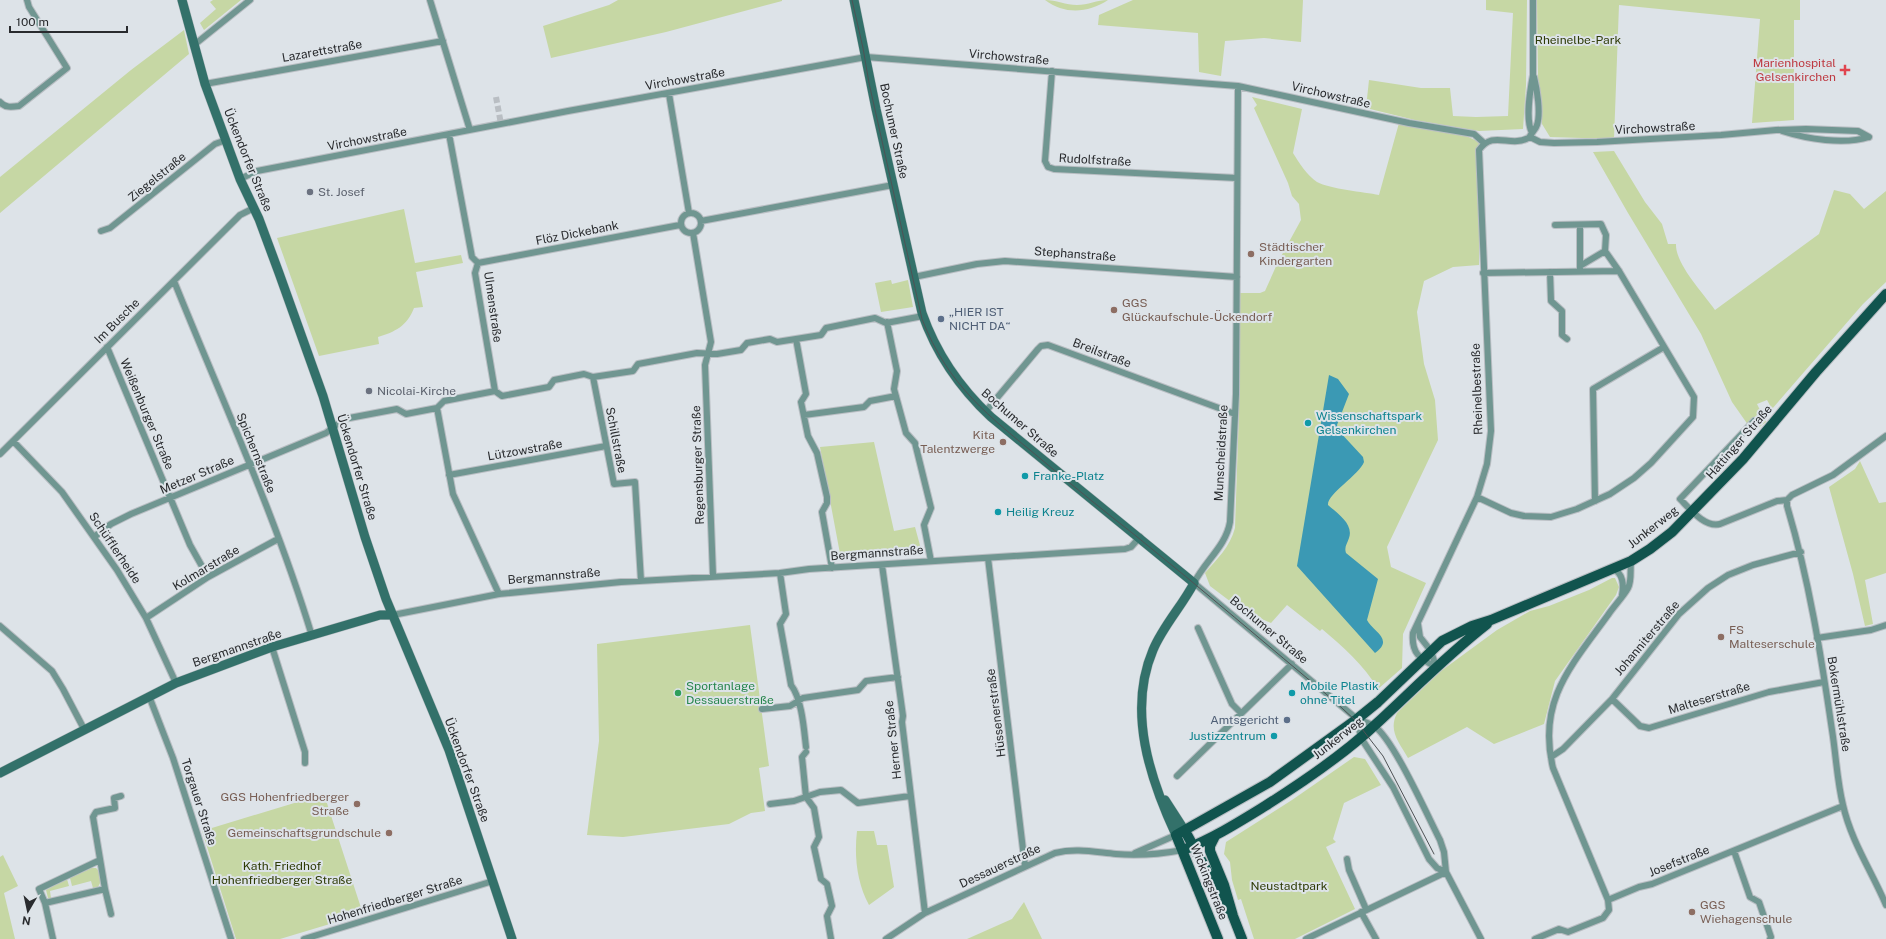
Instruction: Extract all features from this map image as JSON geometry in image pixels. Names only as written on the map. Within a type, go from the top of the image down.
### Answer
[{"type":"main road","name":"Ückendorfer Straße","points":[[182,0],[205,84],[240,179],[254,208],[279,272],[323,396],[365,537],[386,599],[450,750],[512,939]]},
{"type":"main road","name":"Bochumer Straße","points":[[854,0],[914,277],[923,316],[932,338],[955,376],[986,411],[1096,504],[1140,537],[1194,583]]},
{"type":"main road","name":"Hattinger Straße","points":[[1693,512],[1744,459],[1816,372],[1886,294]]},
{"type":"main road","name":"Junkerweg","points":[[1180,833],[1270,782],[1357,719],[1442,641],[1455,634],[1492,620],[1631,561],[1672,532],[1693,512]]},
{"type":"main road","name":"Munscheidstraße","points":[[1180,833],[1160,795],[1145,749],[1142,719],[1145,678],[1148,663],[1157,641],[1194,583]]},
{"type":"main road","name":"Bergmannstraße","points":[[0,773],[176,683],[272,647],[380,615],[394,615]]},
{"type":"main road","name":"Junkerweg","points":[[1183,850],[1215,836],[1297,786],[1361,738],[1464,641],[1492,620]]},
{"type":"main road","name":"Wickingstraße","points":[[1180,833],[1193,846],[1233,916]]},
{"type":"main road","name":"Wickingstraße","points":[[1180,833],[1183,850],[1218,939]]},
{"type":"main road","name":"Wickingstraße","points":[[1215,836],[1210,846],[1210,851],[1227,892],[1233,916],[1242,939]]},
{"type":"street","points":[[0,102],[2,105],[10,108],[19,106],[67,68],[29,7],[27,0]]},
{"type":"street","points":[[194,46],[250,0]]},
{"type":"street","points":[[430,0],[470,130]]},
{"type":"street","points":[[1531,135],[1529,126],[1533,76],[1533,0]]},
{"type":"street","name":"Lazarettstraße","points":[[205,84],[443,41]]},
{"type":"street","name":"Virchowstraße","points":[[240,179],[257,171],[866,57],[1238,86],[1409,123],[1474,134],[1484,143],[1490,140],[1519,142],[1531,135],[1540,142],[1554,143],[1721,135],[1776,130],[1858,131],[1869,137],[1858,140],[1806,138],[1776,130]]},
{"type":"street","name":"Rudolfstraße","points":[[1052,72],[1045,161],[1048,167],[1054,169],[1237,178]]},
{"type":"street","points":[[1531,135],[1537,126],[1538,118],[1537,88],[1533,76]]},
{"type":"street","name":"Munscheidstraße","points":[[1194,583],[1204,566],[1224,542],[1228,532],[1235,414],[1238,86]]},
{"type":"street","points":[[669,94],[689,213]]},
{"type":"street","name":"Ulmenstraße","points":[[449,134],[472,257],[478,263],[475,273],[495,391]]},
{"type":"street","name":"Ziegelstraße","points":[[101,231],[110,228],[214,144],[226,140]]},
{"type":"street","name":"Rheinelbestraße","points":[[1422,660],[1412,643],[1412,633],[1477,496],[1487,464],[1491,431],[1483,273],[1479,150],[1484,143]]},
{"type":"street","points":[[701,221],[893,185]]},
{"type":"street","name":"Im Busche","points":[[0,454],[240,214],[254,208]]},
{"type":"street","points":[[689,213],[698,216],[701,221],[700,228],[693,233],[686,232],[680,225],[681,218],[689,213]]},
{"type":"street","points":[[1477,496],[1511,513],[1537,517],[1563,514],[1610,494],[1634,478],[1651,463],[1693,417],[1694,397],[1618,270],[1605,251],[1606,234],[1601,224],[1556,225]]},
{"type":"street","name":"Flöz Dickebank","points":[[478,263],[680,225]]},
{"type":"street","points":[[1580,225],[1580,268]]},
{"type":"street","name":"Regensburger Straße","points":[[693,233],[711,342],[705,365],[713,575]]},
{"type":"street","points":[[1580,268],[1605,251]]},
{"type":"street","name":"Stephanstraße","points":[[914,277],[977,264],[1005,261],[1237,276]]},
{"type":"street","points":[[1483,273],[1550,272],[1580,268],[1618,270]]},
{"type":"street","points":[[1550,272],[1551,301],[1562,311],[1562,336],[1566,339]]},
{"type":"street","name":"Spichernstraße","points":[[174,281],[278,539],[302,603],[312,636]]},
{"type":"street","name":"Metzer Straße","points":[[94,537],[111,524],[131,514],[333,429],[344,419],[397,409],[406,414],[437,408],[444,400],[495,391],[502,396],[549,387],[554,380],[584,374],[593,377],[633,371],[638,364],[697,353],[709,354],[740,350],[747,343],[770,339],[777,342],[821,335],[826,328],[875,318],[887,322],[923,316]]},
{"type":"street","points":[[887,322],[897,371],[894,389],[906,433],[915,443],[931,508],[924,525],[931,561]]},
{"type":"street","points":[[796,339],[806,394],[801,402],[808,436],[818,453],[827,498],[827,503],[822,512],[832,568]]},
{"type":"street","name":"Breilstraße","points":[[986,411],[1038,349],[1041,346],[1048,345],[1235,414]]},
{"type":"street","name":"Weißenburger Straße","points":[[107,347],[190,545],[208,577]]},
{"type":"street","points":[[1595,501],[1593,388],[1664,347]]},
{"type":"street","name":"Schillstraße","points":[[593,377],[614,484],[635,482],[641,580]]},
{"type":"street","points":[[804,415],[864,406],[870,401],[896,396]]},
{"type":"street","points":[[437,408],[453,494],[499,594]]},
{"type":"street","name":"Hattinger Straße","points":[[1693,512],[1680,499],[1754,420]]},
{"type":"street","name":"Junkerweg","points":[[1693,512],[1710,524],[1716,525],[1777,501],[1787,500],[1792,495],[1832,475],[1886,436]]},
{"type":"street","name":"Schüfflerheide","points":[[13,441],[62,492],[117,570],[146,618],[176,683]]},
{"type":"street","name":"Lützowstraße","points":[[449,475],[606,446]]},
{"type":"street","name":"Bokermühlstraße","points":[[1787,500],[1787,506],[1801,552],[1817,638],[1843,806],[1862,859],[1878,886],[1886,906]]},
{"type":"street","name":"Bergmannstraße","points":[[394,615],[499,594],[641,580],[713,575],[780,573],[931,561],[1125,549],[1131,547],[1140,537]]},
{"type":"street","name":"Kolmarstraße","points":[[146,618],[208,577],[278,539]]},
{"type":"street","name":"Johanniterstraße","points":[[1551,757],[1563,749],[1612,698],[1679,614],[1708,588],[1728,576],[1753,565],[1801,552]]},
{"type":"street","name":"Hüssenerstraße","points":[[988,558],[1025,866]]},
{"type":"street","points":[[1536,939],[1559,929],[1568,932],[1604,918],[1608,910],[1608,900],[1553,768],[1548,725],[1559,686],[1574,662],[1628,587],[1631,561]]},
{"type":"street","name":"Herner Straße","points":[[882,565],[903,716],[902,722],[910,796],[925,913]]},
{"type":"street","points":[[1613,569],[1622,578],[1624,585],[1622,595]]},
{"type":"street","points":[[780,573],[786,614],[780,624],[791,685],[796,692],[797,702],[802,717],[806,750],[802,757],[806,797],[814,808],[819,837],[814,847],[821,879],[828,884],[832,906],[827,916],[831,939]]},
{"type":"street","name":"Bochumer Straße","points":[[1194,583],[1357,719],[1374,726]]},
{"type":"street","points":[[1418,622],[1420,637],[1431,651],[1436,667]]},
{"type":"street","points":[[1817,638],[1871,630],[1886,625]]},
{"type":"street","points":[[0,626],[52,671],[84,729]]},
{"type":"street","points":[[1198,628],[1232,704],[1241,713]]},
{"type":"street","points":[[272,647],[305,752],[305,763]]},
{"type":"street","points":[[1422,660],[1436,667]]},
{"type":"street","points":[[1177,776],[1292,664]]},
{"type":"street","points":[[762,709],[790,706],[803,698],[858,690],[866,681],[898,677]]},
{"type":"street","name":"Malteserstraße","points":[[1612,698],[1640,726],[1649,728],[1769,692],[1824,682]]},
{"type":"street","name":"Torgauer Straße","points":[[149,696],[173,758],[231,939]]},
{"type":"street","points":[[1357,719],[1361,738],[1393,787],[1429,859],[1437,868],[1446,872]]},
{"type":"street","points":[[1374,726],[1398,758],[1440,840],[1444,852],[1446,872],[1480,939]]},
{"type":"street","points":[[770,804],[794,802],[820,792],[842,790],[858,803],[910,796]]},
{"type":"street","points":[[111,914],[105,889],[93,819],[94,814],[115,808],[114,798],[121,796]]},
{"type":"street","name":"Josefstraße","points":[[1608,900],[1639,887],[1652,884],[1843,806]]},
{"type":"street","name":"Dessauerstraße","points":[[1134,853],[1180,833]]},
{"type":"street","name":"Dessauerstraße","points":[[886,939],[925,913],[1045,856],[1065,850],[1084,850],[1117,854],[1155,854],[1183,850]]},
{"type":"street","points":[[1734,850],[1750,898],[1759,902],[1771,937],[1770,939]]},
{"type":"street","points":[[1347,859],[1349,870],[1376,939]]},
{"type":"street","points":[[51,938],[45,904],[39,890],[100,860]]},
{"type":"street","points":[[1306,939],[1446,872]]},
{"type":"street","name":"Hohenfriedberger Straße","points":[[304,939],[493,881]]},
{"type":"street","points":[[45,904],[105,889]]},
{"type":"green space","points":[[213,0],[241,0],[204,30],[200,23],[216,9],[210,2]]},
{"type":"green space","points":[[618,0],[782,1],[666,32],[551,58],[543,26],[609,5]]},
{"type":"green space","points":[[1045,0],[1077,5],[1108,0],[1093,8],[1085,10],[1068,10],[1053,5]]},
{"type":"green space","points":[[1133,0],[1303,0],[1301,42],[1264,38],[1225,41],[1221,76],[1199,72],[1198,33],[1098,25],[1099,15]]},
{"type":"green space","points":[[1486,0],[1527,0],[1526,85],[1523,129],[1479,131],[1415,120],[1366,108],[1369,80],[1421,88],[1450,88],[1453,116],[1508,116],[1513,13],[1486,10]]},
{"type":"green space","name":"Rheinelbe-Park","points":[[1537,0],[1800,0],[1800,20],[1794,20],[1794,120],[1752,123],[1760,19],[1619,5],[1614,139],[1550,137],[1542,124],[1538,80]]},
{"type":"green space","points":[[184,30],[189,54],[0,213],[0,177],[131,70]]},
{"type":"green space","name":"Wissenschaftspark Gelsenkirchen","points":[[1252,97],[1302,109],[1293,153],[1313,179],[1317,182],[1338,188],[1379,195],[1399,123],[1460,133],[1479,142],[1479,265],[1453,267],[1424,281],[1417,312],[1424,364],[1435,400],[1438,440],[1387,547],[1391,567],[1426,583],[1403,634],[1402,668],[1378,689],[1360,664],[1345,650],[1322,629],[1320,631],[1287,605],[1271,623],[1243,611],[1210,586],[1205,573],[1230,541],[1235,528],[1239,412],[1239,293],[1260,293],[1265,291],[1278,262],[1301,220],[1299,204],[1292,196],[1288,183],[1254,108],[1257,105]]},
{"type":"green space","points":[[1614,151],[1645,202],[1662,224],[1668,244],[1676,244],[1677,252],[1685,269],[1715,310],[1819,234],[1834,190],[1850,194],[1864,209],[1886,191],[1886,282],[1863,304],[1772,409],[1767,400],[1757,404],[1766,422],[1753,432],[1732,402],[1701,334],[1593,152]]},
{"type":"green space","points":[[404,209],[415,263],[461,255],[463,263],[416,272],[423,307],[414,308],[404,324],[390,333],[378,337],[379,344],[319,356],[277,238]]},
{"type":"green space","points":[[891,280],[892,284],[908,280],[913,307],[881,312],[875,283]]},
{"type":"green space","points":[[874,442],[894,531],[915,527],[921,549],[919,552],[841,559],[820,447]]},
{"type":"green space","points":[[1860,461],[1879,503],[1886,502],[1886,573],[1865,580],[1873,624],[1865,626],[1853,574],[1829,487],[1855,469]]},
{"type":"green space","points":[[1612,578],[1615,578],[1619,587],[1616,595],[1555,681],[1544,724],[1494,744],[1467,727],[1408,758],[1394,731],[1397,713],[1441,671],[1497,630],[1530,611],[1549,606],[1589,590]]},
{"type":"green space","name":"Sportanlage Dessauerstraße","points":[[750,625],[769,766],[759,768],[765,811],[751,813],[729,824],[623,837],[587,835],[599,741],[597,644]]},
{"type":"green space","name":"Neustadtpark","points":[[1354,757],[1365,759],[1381,785],[1344,803],[1333,839],[1336,842],[1326,847],[1355,909],[1295,939],[1254,939],[1241,899],[1238,900],[1232,880],[1230,862],[1224,854],[1226,842],[1292,800]]},
{"type":"green space","name":"Kath. Friedhof Hohenfriedberger Straße","points":[[324,794],[363,914],[280,939],[236,939],[202,831]]},
{"type":"green space","points":[[857,831],[874,831],[877,845],[887,845],[894,887],[869,905],[859,879],[857,869]]},
{"type":"green space","points":[[3,855],[18,886],[4,893],[15,939],[0,939],[0,857]]},
{"type":"green space","points":[[91,868],[96,868],[99,871],[101,881],[98,887],[93,888],[91,881],[72,886],[70,878]]},
{"type":"green space","points":[[67,879],[69,886],[50,891],[51,898],[48,898],[46,890]]},
{"type":"green space","points":[[1024,902],[1042,939],[967,939],[1012,919]]},
{"type":"water","points":[[1329,375],[1338,379],[1349,394],[1337,425],[1338,430],[1363,457],[1364,462],[1356,473],[1332,495],[1328,505],[1344,519],[1349,528],[1350,533],[1345,551],[1346,553],[1378,579],[1367,620],[1383,639],[1381,648],[1375,653],[1297,566]]},
{"type":"tunnel","points":[[496,97],[501,124]]},
{"type":"tram line","points":[[852,0],[922,319],[932,342],[944,363],[972,398],[1005,429],[1161,556],[1355,720],[1383,756],[1434,854]]},
{"type":"place","name":"Marienhospital Gelsenkirchen","points":[[1845,70]]},
{"type":"place","name":"St. Josef","points":[[310,192]]},
{"type":"place","name":"Städtischer Kindergarten","points":[[1251,254]]},
{"type":"place","name":"GGS Glückaufschule-Ückendorf","points":[[1114,310]]},
{"type":"place","name":"„HIER IST NICHT DA“","points":[[941,319]]},
{"type":"place","name":"Nicolai-Kirche","points":[[369,391]]},
{"type":"place","name":"Wissenschaftspark Gelsenkirchen","points":[[1308,423]]},
{"type":"place","name":"Kita Talentzwerge","points":[[1003,442]]},
{"type":"place","name":"Franke-Platz","points":[[1025,476]]},
{"type":"place","name":"Heilig Kreuz","points":[[998,512]]},
{"type":"place","name":"FS Malteserschule","points":[[1721,637]]},
{"type":"place","name":"Sportanlage Dessauerstraße","points":[[678,693]]},
{"type":"place","name":"Mobile Plastik ohne Titel","points":[[1292,693]]},
{"type":"place","name":"Amtsgericht","points":[[1287,720]]},
{"type":"place","name":"Justizzentrum","points":[[1274,736]]},
{"type":"place","name":"GGS Hohenfriedberger Straße","points":[[357,804]]},
{"type":"place","name":"Gemeinschaftsgrundschule","points":[[389,833]]},
{"type":"place","name":"GGS Wiehagenschule","points":[[1692,912]]}]
